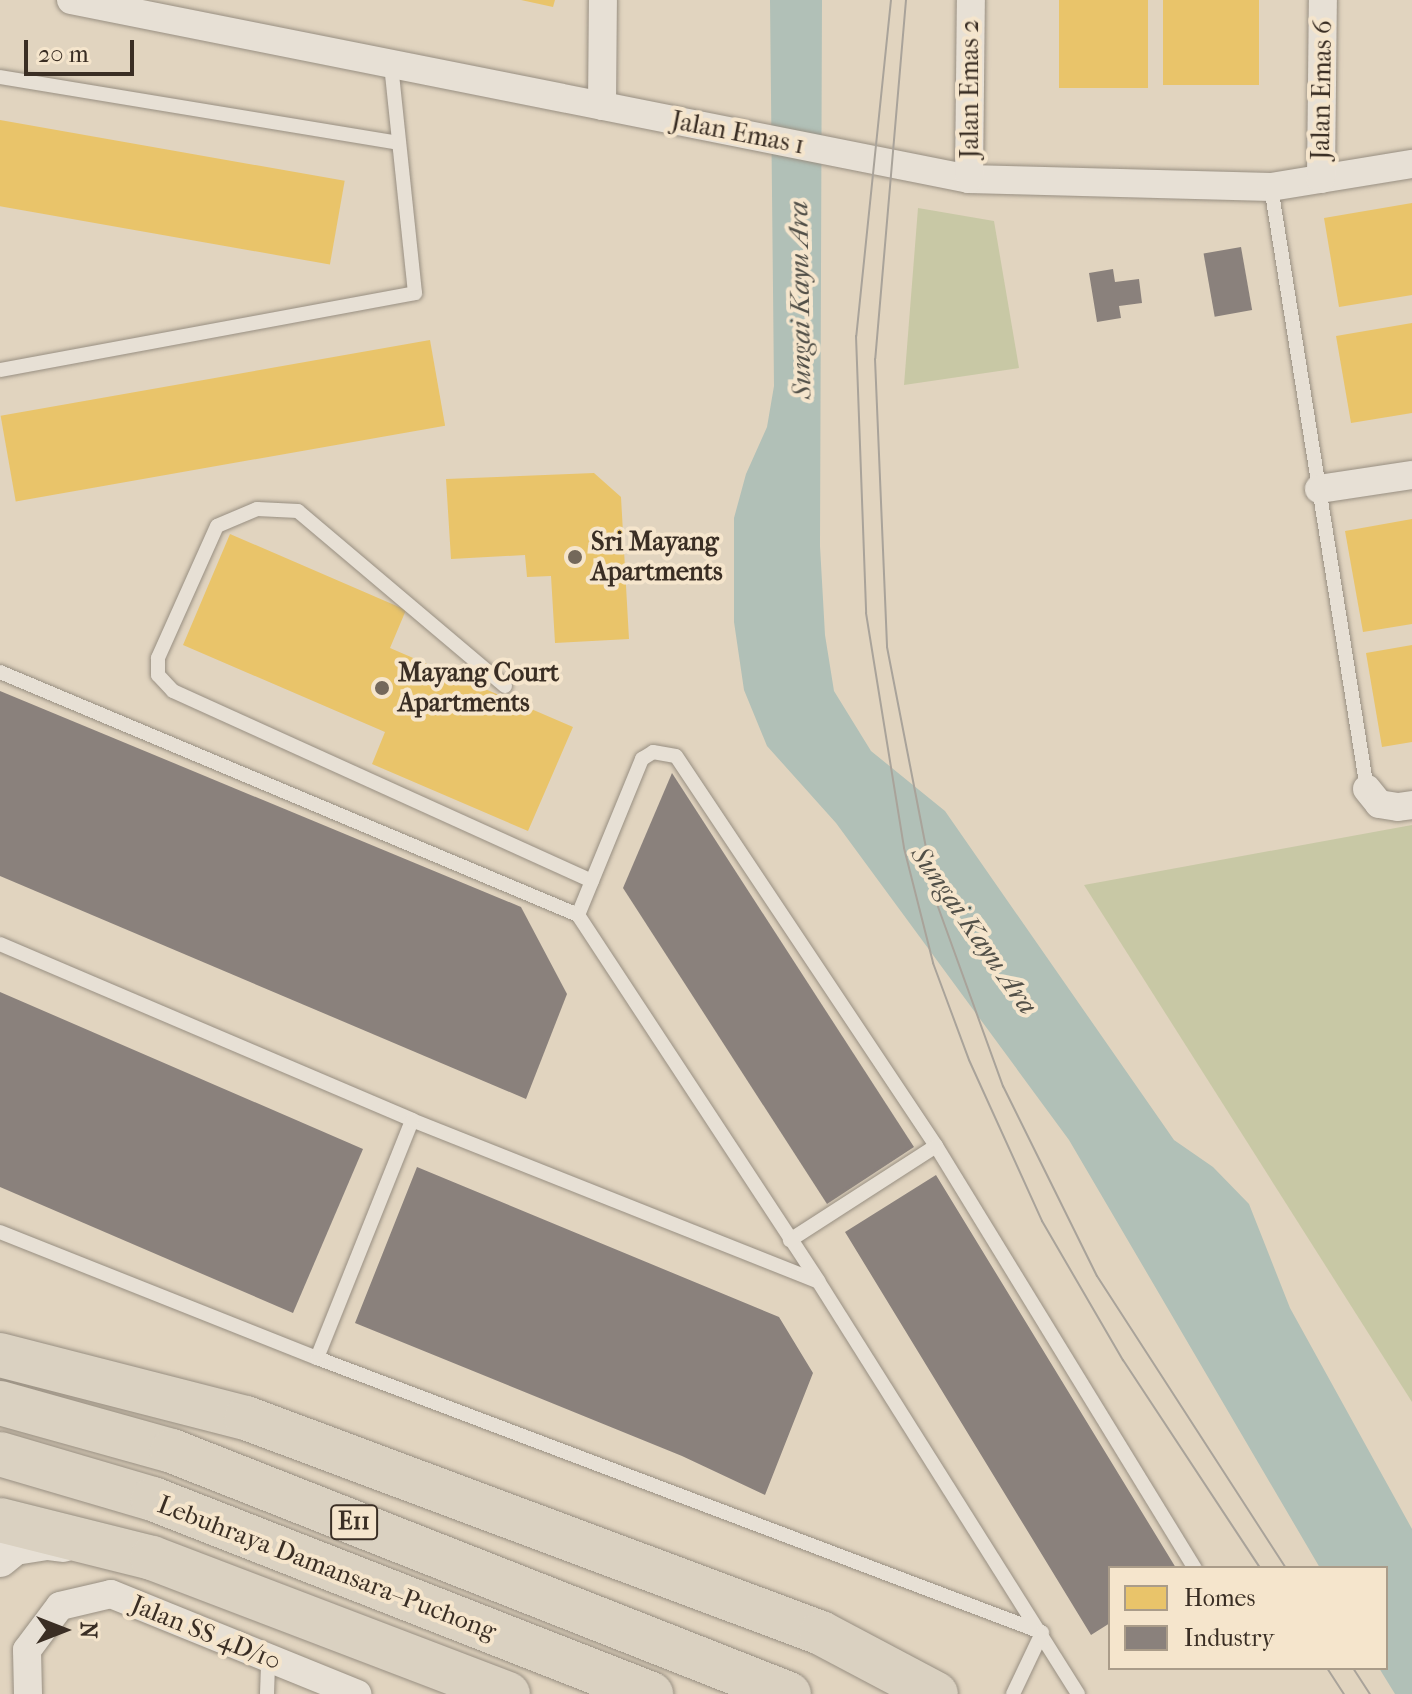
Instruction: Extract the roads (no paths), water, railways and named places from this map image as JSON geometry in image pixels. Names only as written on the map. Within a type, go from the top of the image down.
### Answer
[{"type":"highway","points":[[0,1355],[246,1418],[821,1633],[936,1694]]},
{"type":"highway","name":"Lebuhraya Damansara–Puchong","points":[[0,1403],[172,1451],[702,1657],[789,1694]]},
{"type":"highway","name":"Lebuhraya Damansara–Puchong","points":[[0,1454],[153,1499],[651,1694]]},
{"type":"highway","points":[[0,1520],[152,1558],[508,1694]]},
{"type":"street","name":"Jalan Emas 1","points":[[71,0],[969,179],[1271,187],[1412,164]]},
{"type":"street","points":[[602,106],[603,0]]},
{"type":"street","name":"Jalan Emas 2","points":[[969,179],[971,0]]},
{"type":"street","name":"Jalan Emas 6","points":[[1321,179],[1323,0]]},
{"type":"street","points":[[1319,489],[1412,475]]},
{"type":"street","points":[[1367,789],[1379,804],[1398,807],[1412,805]]},
{"type":"street","points":[[0,1559],[15,1547],[47,1542],[152,1558]]},
{"type":"street","name":"Jalan SS 4D/10","points":[[28,1694],[27,1650],[60,1606],[111,1594],[357,1694]]},
{"type":"lane","points":[[0,370],[415,293],[391,64]]},
{"type":"lane","points":[[0,77],[398,143]]},
{"type":"lane","points":[[1271,187],[1367,789]]},
{"type":"lane","points":[[505,686],[298,511],[257,509],[217,526],[158,658],[158,675],[173,691],[592,881]]},
{"type":"lane","points":[[0,672],[578,915],[818,1281],[1078,1694]]},
{"type":"lane","points":[[578,915],[642,759],[653,752],[676,756],[936,1146],[1194,1566]]},
{"type":"lane","points":[[0,944],[412,1120],[818,1281]]},
{"type":"lane","points":[[317,1358],[412,1120]]},
{"type":"lane","points":[[790,1240],[936,1146]]},
{"type":"lane","points":[[0,1232],[317,1358],[1042,1633]]},
{"type":"lane","points":[[1013,1694],[1042,1633]]},
{"type":"lane","points":[[267,1694],[268,1659]]},
{"type":"water","name":"Sungai Kayu Ara","points":[[770,0],[822,0],[820,546],[825,635],[834,691],[871,751],[945,811],[1174,1140],[1213,1167],[1249,1204],[1290,1308],[1412,1529],[1412,1694],[1395,1694],[1380,1670],[1388,1670],[1388,1566],[1319,1566],[1069,1140],[836,823],[767,746],[744,690],[734,622],[734,518],[746,474],[767,427],[774,386]]},
{"type":"tram line","points":[[891,0],[856,336],[866,613],[904,848],[933,963],[969,1060],[1042,1221],[1123,1360],[1259,1566]]},
{"type":"tram line","points":[[906,0],[875,359],[887,647],[937,904],[1003,1086],[1097,1276],[1285,1566]]},
{"type":"tram line","points":[[1328,1670],[1344,1694]]},
{"type":"tram line","points":[[1354,1670],[1370,1694]]},
{"type":"place","name":"Sri Mayang Apartments","points":[[575,557]]},
{"type":"place","name":"Mayang Court Apartments","points":[[382,688]]}]
